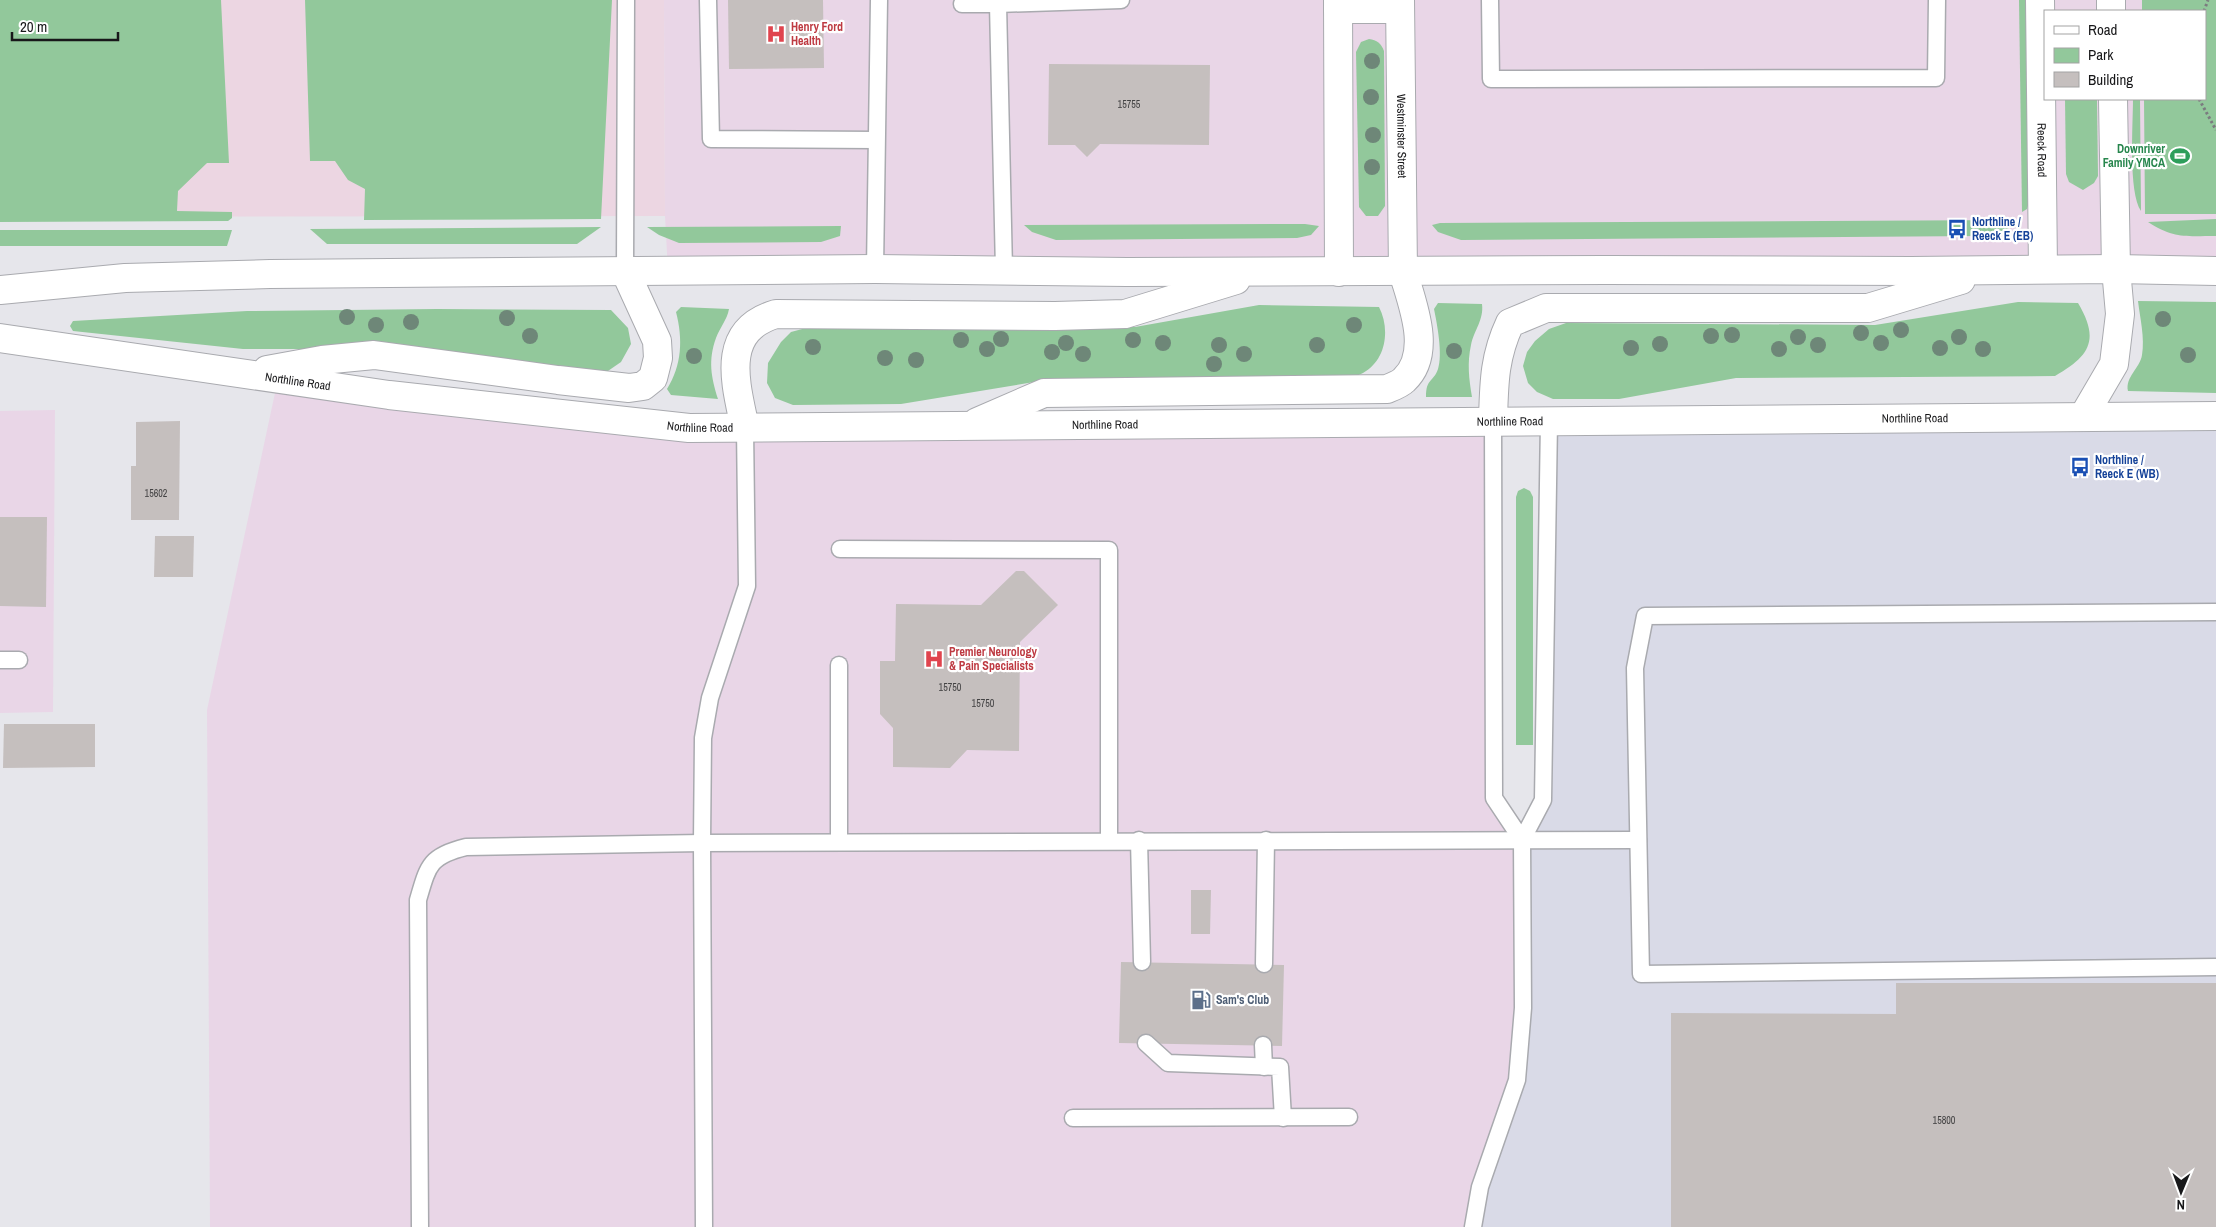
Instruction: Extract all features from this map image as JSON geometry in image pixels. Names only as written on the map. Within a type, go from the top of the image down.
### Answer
[{"type":"main road","name":"Reeck Road","points":[[2040,0],[2043,269]]},
{"type":"main road","points":[[1339,272],[1338,5],[1400,4]]},
{"type":"main road","name":"Westminster Street","points":[[966,426],[1044,393],[1387,389],[1404,381],[1414,368],[1418,349],[1418,334],[1403,272],[1400,4]]},
{"type":"main road","points":[[2082,417],[2114,364],[2120,314],[2116,269],[2113,100]]},
{"type":"main road","points":[[0,290],[125,278],[270,274],[875,269],[1267,270],[1339,272],[2043,269],[2216,271]]},
{"type":"main road","points":[[745,428],[735,366],[738,345],[746,331],[758,319],[776,314],[1054,316],[1124,314],[1267,270]]},
{"type":"main road","points":[[1494,421],[1494,383],[1499,346],[1510,323],[1546,308],[1868,308],[1994,270]]},
{"type":"main road","points":[[246,374],[322,360],[374,355],[576,382],[629,388],[643,386],[653,378],[658,358],[657,341],[625,271]]},
{"type":"main road","name":"Northline Road","points":[[0,338],[389,395],[689,428],[2216,416]]},
{"type":"lane","points":[[625,271],[626,0]]},
{"type":"lane","points":[[708,0],[711,139],[876,140]]},
{"type":"lane","points":[[875,269],[880,0]]},
{"type":"lane","points":[[962,4],[1121,0]]},
{"type":"lane","points":[[1490,0],[1491,79],[1936,78],[1936,0]]},
{"type":"lane","points":[[998,4],[1004,270]]},
{"type":"lane","points":[[1494,421],[1494,798],[1522,840]]},
{"type":"lane","points":[[1473,1227],[1480,1188],[1517,1080],[1523,1008],[1522,840],[1543,800],[1548,421]]},
{"type":"lane","points":[[704,1227],[702,843],[704,738],[710,698],[747,586],[745,428]]},
{"type":"lane","points":[[840,549],[1109,550],[1109,841]]},
{"type":"lane","points":[[2216,612],[1645,616],[1635,668],[1641,974],[2216,967]]},
{"type":"lane","points":[[0,660],[19,660]]},
{"type":"lane","points":[[838,842],[839,664]]},
{"type":"lane","points":[[420,1227],[418,900],[428,868],[444,852],[466,847],[702,843],[1139,840],[1638,840]]},
{"type":"lane","points":[[1139,840],[1142,962]]},
{"type":"lane","points":[[1264,964],[1266,840]]},
{"type":"lane","points":[[1146,1043],[1168,1063],[1280,1067],[1283,1118]]},
{"type":"lane","points":[[1263,1046],[1264,1067]]},
{"type":"lane","points":[[1073,1118],[1349,1117]]},
{"type":"path","points":[[2200,100],[2216,130]]},
{"type":"shaded area","points":[[0,0],[664,0],[665,216],[0,217]]},
{"type":"shaded area","points":[[664,0],[2216,0],[2216,271],[668,271],[665,216]]},
{"type":"shaded area","points":[[278,379],[616,421],[1493,421],[1494,798],[1522,840],[1517,1080],[1473,1227],[210,1227],[207,710]]},
{"type":"shaded area","points":[[55,410],[53,712],[0,713],[0,411]]},
{"type":"shaded area","points":[[2216,416],[2216,1227],[1473,1227],[1517,1080],[1522,840],[1543,800],[1549,421]]},
{"type":"green space","points":[[0,0],[221,0],[229,163],[207,163],[178,191],[177,211],[232,212],[232,218],[228,221],[0,222]]},
{"type":"green space","points":[[305,0],[612,0],[601,219],[364,220],[365,189],[348,180],[335,161],[310,161]]},
{"type":"green space","points":[[2019,0],[2026,0],[2028,5],[2029,202],[2027,209],[2022,212]]},
{"type":"green space","name":"Downriver Family YMCA","points":[[2142,0],[2216,0],[2216,214],[2145,214],[2144,100],[2206,100],[2206,10],[2142,10]]},
{"type":"green space","points":[[1369,39],[1378,42],[1384,51],[1385,206],[1378,216],[1366,216],[1359,207],[1356,52],[1361,42]]},
{"type":"green space","points":[[2065,100],[2097,100],[2098,176],[2094,183],[2083,190],[2069,182],[2066,174]]},
{"type":"green space","points":[[2133,100],[2140,100],[2141,211],[2134,189]]},
{"type":"green space","points":[[2216,219],[2216,236],[2173,234],[2148,222]]},
{"type":"green space","points":[[2011,220],[2017,222],[2003,231],[1978,236],[1461,240],[1438,232],[1432,225],[1440,223]]},
{"type":"green space","points":[[1305,224],[1319,226],[1311,235],[1297,238],[1056,240],[1032,232],[1024,225]]},
{"type":"green space","points":[[841,226],[840,236],[821,242],[679,243],[659,235],[647,227]]},
{"type":"green space","points":[[601,227],[577,244],[327,244],[310,229]]},
{"type":"green space","points":[[0,230],[232,230],[227,246],[0,246]]},
{"type":"green space","points":[[2138,301],[2216,302],[2216,393],[2128,391],[2129,381],[2141,360],[2143,348]]},
{"type":"green space","points":[[2018,302],[2078,303],[2089,327],[2090,337],[2088,346],[2083,354],[2067,369],[2055,376],[1736,378],[1619,399],[1553,399],[1537,392],[1528,383],[1523,366],[1527,352],[1535,341],[1549,329],[1566,323],[1875,325]]},
{"type":"green space","points":[[1438,303],[1482,304],[1482,315],[1472,340],[1469,358],[1472,397],[1426,397],[1428,383],[1436,373],[1439,363],[1439,339],[1434,309]]},
{"type":"green space","points":[[1259,305],[1379,307],[1385,324],[1382,352],[1371,367],[1360,374],[1341,381],[1046,380],[901,404],[793,405],[775,398],[767,383],[768,363],[781,342],[791,332],[806,328],[1135,327]]},
{"type":"green space","points":[[681,307],[729,309],[716,338],[711,361],[712,376],[718,399],[671,395],[667,389],[676,371],[680,352],[680,332],[676,312]]},
{"type":"green space","points":[[611,310],[628,328],[631,344],[621,362],[605,373],[398,349],[243,349],[73,331],[70,326],[73,321],[247,311]]},
{"type":"green space","points":[[1524,488],[1530,491],[1533,497],[1533,745],[1516,745],[1516,497],[1518,491]]},
{"type":"building","name":"Henry Ford Health","points":[[728,0],[823,0],[824,68],[729,69]]},
{"type":"building","points":[[1049,64],[1210,65],[1209,145],[1100,144],[1087,157],[1075,145],[1048,145]]},
{"type":"building","points":[[180,421],[179,520],[131,520],[131,466],[136,466],[136,422]]},
{"type":"building","points":[[0,517],[47,517],[46,607],[0,606]]},
{"type":"building","points":[[155,536],[194,536],[193,577],[154,577]]},
{"type":"building","points":[[1016,571],[1024,571],[1058,605],[1020,642],[1019,751],[967,750],[950,768],[893,767],[893,728],[880,714],[880,661],[895,661],[896,604],[981,605]]},
{"type":"building","points":[[4,724],[95,724],[95,767],[3,768]]},
{"type":"building","points":[[1191,890],[1211,890],[1210,934],[1191,934]]},
{"type":"building","points":[[1121,962],[1284,965],[1282,1046],[1119,1043]]},
{"type":"building","points":[[1896,983],[2216,983],[2216,1227],[1671,1227],[1671,1013],[1896,1014]]},
{"type":"place","name":"Henry Ford Health","points":[[776,34]]},
{"type":"place","name":"Downriver Family YMCA","points":[[2180,156]]},
{"type":"place","name":"Northline / Reeck E (EB)","points":[[1957,229]]},
{"type":"place","name":"Northline / Reeck E (WB)","points":[[2080,467]]},
{"type":"place","name":"Premier Neurology & Pain Specialists","points":[[934,659]]},
{"type":"place","name":"Sam's Club","points":[[1201,1000]]}]
